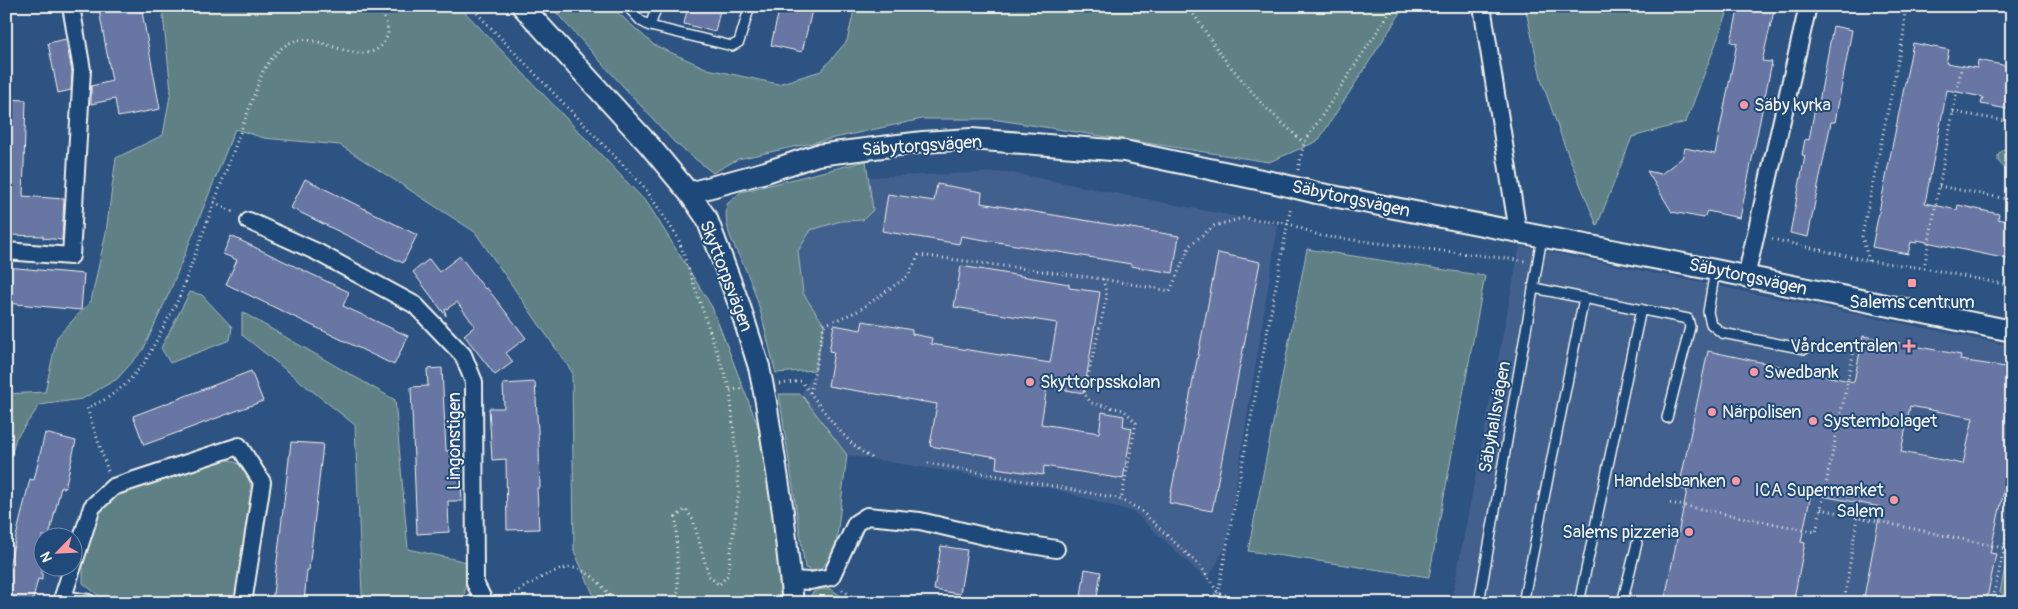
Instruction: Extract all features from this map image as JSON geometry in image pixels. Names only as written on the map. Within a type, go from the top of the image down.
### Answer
[{"type":"street","points":[[6,251],[70,256],[82,70],[72,6]]},
{"type":"street","name":"Skyttorpsvägen","points":[[522,6],[650,146],[689,193],[707,219],[770,393],[793,603]]},
{"type":"street","points":[[1482,6],[1518,232]]},
{"type":"street","points":[[1746,277],[1808,6]]},
{"type":"street","name":"Säbytorgsvägen","points":[[689,193],[766,172],[817,155],[923,142],[971,139],[1124,151],[1317,193],[1714,270],[2012,331]]},
{"type":"street","name":"Lingonstigen","points":[[249,220],[316,252],[415,305],[463,355],[474,382],[475,583],[485,603]]},
{"type":"street","points":[[88,603],[62,601],[92,507],[113,487],[239,446],[262,482],[243,603]]},
{"type":"street","points":[[791,580],[810,581],[830,577],[856,523],[867,516],[920,521],[1001,540],[1056,549]]},
{"type":"lane","points":[[627,6],[640,21],[650,26],[732,46],[739,42],[750,6]]},
{"type":"lane","points":[[650,26],[657,6]]},
{"type":"lane","name":"Säbyhallsvägen","points":[[1479,603],[1539,263],[1542,236]]},
{"type":"lane","points":[[1714,270],[1708,312],[1711,324],[1722,333],[1805,349]]},
{"type":"lane","points":[[1534,288],[1688,320],[1690,327],[1667,418]]},
{"type":"lane","points":[[1523,603],[1584,298]]},
{"type":"lane","points":[[1579,603],[1641,309]]},
{"type":"lane","points":[[1622,603],[1637,543]]},
{"type":"path","points":[[113,487],[87,408],[106,399],[126,384],[145,362],[178,298],[263,71],[276,52],[289,43],[301,40],[365,54],[379,48],[385,41],[388,32],[380,6]]},
{"type":"path","points":[[470,6],[645,188],[678,238],[730,390],[739,489],[728,574],[719,586],[709,576],[693,520],[686,509],[676,517],[678,603]]},
{"type":"path","points":[[1188,6],[1222,55],[1262,104],[1304,143]]},
{"type":"path","points":[[1297,177],[1304,143],[1394,6]]},
{"type":"path","points":[[1868,261],[1862,236],[1904,32],[1905,6]]},
{"type":"path","points":[[1924,268],[1961,69]]},
{"type":"path","points":[[1953,112],[2012,122]]},
{"type":"path","points":[[1939,186],[2012,200]]},
{"type":"path","points":[[214,202],[249,220]]},
{"type":"path","points":[[1202,603],[1218,593],[1291,205]]},
{"type":"path","points":[[810,393],[824,325],[858,311],[908,276],[919,255],[1103,279],[1170,291],[1190,245],[1214,226],[1243,218],[1287,224],[1321,236],[1539,263]]},
{"type":"path","points":[[1756,236],[1868,261],[1924,268],[2012,286]]},
{"type":"path","points":[[1103,279],[1107,296],[1084,393],[1092,403],[1124,410],[1136,423],[1121,500]]},
{"type":"path","points":[[1670,503],[1816,532],[1857,336]]},
{"type":"path","points":[[770,393],[801,381],[835,424],[863,454],[874,459]]},
{"type":"path","points":[[730,390],[748,388]]},
{"type":"path","points":[[928,463],[1121,500],[1139,509],[1202,568],[1218,593],[1221,603]]},
{"type":"path","points":[[1820,509],[2012,550]]},
{"type":"path","points":[[1992,603],[2012,511]]},
{"type":"path","points":[[1844,603],[1857,516]]},
{"type":"path","points":[[499,603],[535,581],[566,568],[586,573],[607,590],[615,603]]},
{"type":"path","points":[[830,577],[840,588],[862,603]]},
{"type":"path","points":[[1218,593],[1251,603]]},
{"type":"shaded area","name":"Skyttorpsskolan","points":[[1007,172],[1278,225],[1226,547],[1207,580],[1134,512],[1051,488],[847,455],[801,394],[815,370],[824,325],[803,293],[798,251],[811,230],[841,221],[864,220],[873,210],[868,177]]},
{"type":"shaded area","points":[[1520,246],[2012,346],[2012,535],[1998,603],[1451,603]]},
{"type":"green space","points":[[162,6],[459,6],[648,204],[712,307],[758,426],[774,524],[781,603],[597,603],[574,551],[572,372],[475,232],[340,145],[264,138],[235,129],[170,291],[143,350],[117,379],[82,399],[40,405],[16,438],[6,473],[6,394],[45,392],[57,337],[91,301],[106,232],[116,158],[163,135],[171,90]]},
{"type":"green space","points":[[550,6],[614,6],[618,13],[654,45],[708,69],[778,84],[821,71],[847,41],[855,6],[1405,6],[1318,141],[1269,162],[992,119],[922,119],[738,159],[713,173],[674,142]]},
{"type":"green space","points":[[1526,6],[1730,6],[1686,122],[1632,137],[1597,226],[1564,144],[1542,82]]},
{"type":"green space","points":[[2005,148],[2012,148],[2011,169],[2005,169],[1998,161],[1998,155]]},
{"type":"green space","points":[[866,161],[873,210],[863,220],[841,221],[811,230],[798,251],[803,293],[824,325],[815,370],[776,373],[754,291],[729,234],[726,215],[727,204],[741,192]]},
{"type":"green space","points":[[1307,249],[1485,276],[1429,577],[1248,551]]},
{"type":"green space","points":[[190,292],[202,295],[232,327],[230,340],[170,363],[161,348]]},
{"type":"green space","points":[[242,312],[395,400],[408,549],[467,562],[465,592],[460,603],[352,603],[362,595],[355,425],[242,335]]},
{"type":"green space","points":[[779,394],[801,394],[847,455],[835,553],[817,573],[805,568]]},
{"type":"green space","points":[[216,459],[224,459],[241,466],[245,471],[252,490],[238,595],[234,603],[140,603],[100,597],[83,583],[83,566],[100,507],[116,496]]},
{"type":"green space","points":[[2012,535],[2012,601],[2000,592]]},
{"type":"green space","points":[[820,589],[831,589],[851,603],[808,603],[812,593]]},
{"type":"building","points":[[119,6],[141,6],[160,109],[118,117],[115,99],[91,104],[91,86],[112,81],[99,10]]},
{"type":"building","points":[[688,6],[721,6],[715,32],[684,24]]},
{"type":"building","points":[[780,6],[813,6],[802,52],[771,45]]},
{"type":"building","name":"Säby kyrka","points":[[1739,6],[1774,11],[1762,61],[1772,62],[1740,218],[1707,211],[1704,218],[1672,212],[1647,171],[1661,174],[1682,158],[1685,148],[1715,154],[1737,43],[1731,42]]},
{"type":"building","points":[[1833,26],[1852,30],[1835,122],[1831,122],[1808,237],[1790,233],[1805,156],[1802,155],[1805,139],[1809,140],[1816,102],[1819,102]]},
{"type":"building","points":[[66,39],[72,72],[71,90],[58,93],[48,43]]},
{"type":"building","points":[[1913,43],[1949,50],[1946,63],[1977,68],[1978,60],[2012,67],[2012,110],[1981,104],[1983,97],[1947,90],[1925,203],[1957,210],[1958,205],[1999,214],[1998,219],[2012,222],[2012,260],[1917,240],[1917,243],[1911,242],[1908,254],[1872,247]]},
{"type":"building","points":[[6,99],[26,100],[23,196],[64,199],[62,240],[43,238],[43,236],[6,235]]},
{"type":"building","points":[[305,179],[417,235],[403,263],[291,208]]},
{"type":"building","points":[[937,184],[982,192],[981,203],[1179,236],[1173,273],[1131,266],[1131,264],[961,236],[959,244],[882,231],[888,194],[934,201]]},
{"type":"building","points":[[231,236],[349,292],[343,306],[408,336],[394,365],[226,284],[237,260],[223,254]]},
{"type":"building","points":[[1218,253],[1260,262],[1212,511],[1169,503]]},
{"type":"building","points":[[460,256],[526,338],[506,353],[513,362],[495,375],[464,335],[475,326],[457,302],[445,310],[446,316],[413,272],[429,259],[439,272]]},
{"type":"building","points":[[961,266],[1069,284],[1069,288],[1100,292],[1084,393],[1047,387],[1041,424],[1099,433],[1102,412],[1124,416],[1123,426],[1132,428],[1123,479],[1044,466],[1043,475],[996,468],[997,457],[930,446],[937,404],[828,386],[834,352],[829,351],[834,325],[861,330],[863,321],[912,330],[912,334],[932,338],[931,344],[1050,363],[1057,323],[954,307]]},
{"type":"building","points":[[6,267],[84,274],[81,310],[6,303]]},
{"type":"building","points":[[1863,336],[1961,355],[1960,360],[2012,368],[2012,455],[1990,553],[1996,554],[1986,603],[1863,603],[1881,507],[1811,494],[1801,542],[1805,543],[1793,603],[1664,603],[1687,490],[1679,488],[1708,351],[1854,382]],"holes":[[[1910,406],[1973,418],[1963,464],[1901,452]]]},
{"type":"building","points":[[442,368],[446,451],[459,450],[462,501],[448,501],[449,532],[417,534],[411,387],[428,386],[427,369]]},
{"type":"building","points":[[251,371],[263,401],[144,445],[133,416]]},
{"type":"building","points":[[535,382],[539,447],[540,488],[537,488],[539,529],[507,530],[506,459],[492,460],[489,408],[504,408],[503,384]]},
{"type":"building","points":[[45,433],[76,441],[65,488],[61,487],[51,526],[32,526],[32,576],[42,576],[42,580],[38,579],[32,603],[6,603],[6,578],[30,479],[34,480]]},
{"type":"building","points":[[291,442],[323,444],[309,570],[307,570],[304,603],[272,603]]},
{"type":"building","points":[[941,546],[967,550],[960,594],[934,590]]},
{"type":"building","points":[[1085,569],[1101,572],[1096,603],[1080,603]]},
{"type":"place","name":"Säby kyrka","points":[[1744,105]]},
{"type":"place","name":"Salems centrum","points":[[1912,283]]},
{"type":"place","name":"Vårdcentralen","points":[[1909,346]]},
{"type":"place","name":"Swedbank","points":[[1754,372]]},
{"type":"place","name":"Skyttorpsskolan","points":[[1030,382]]},
{"type":"place","name":"Närpolisen","points":[[1712,412]]},
{"type":"place","name":"Systembolaget","points":[[1813,421]]},
{"type":"place","name":"Handelsbanken","points":[[1736,481]]},
{"type":"place","name":"ICA Supermarket Salem","points":[[1894,500]]},
{"type":"place","name":"Salems pizzeria","points":[[1689,532]]}]
